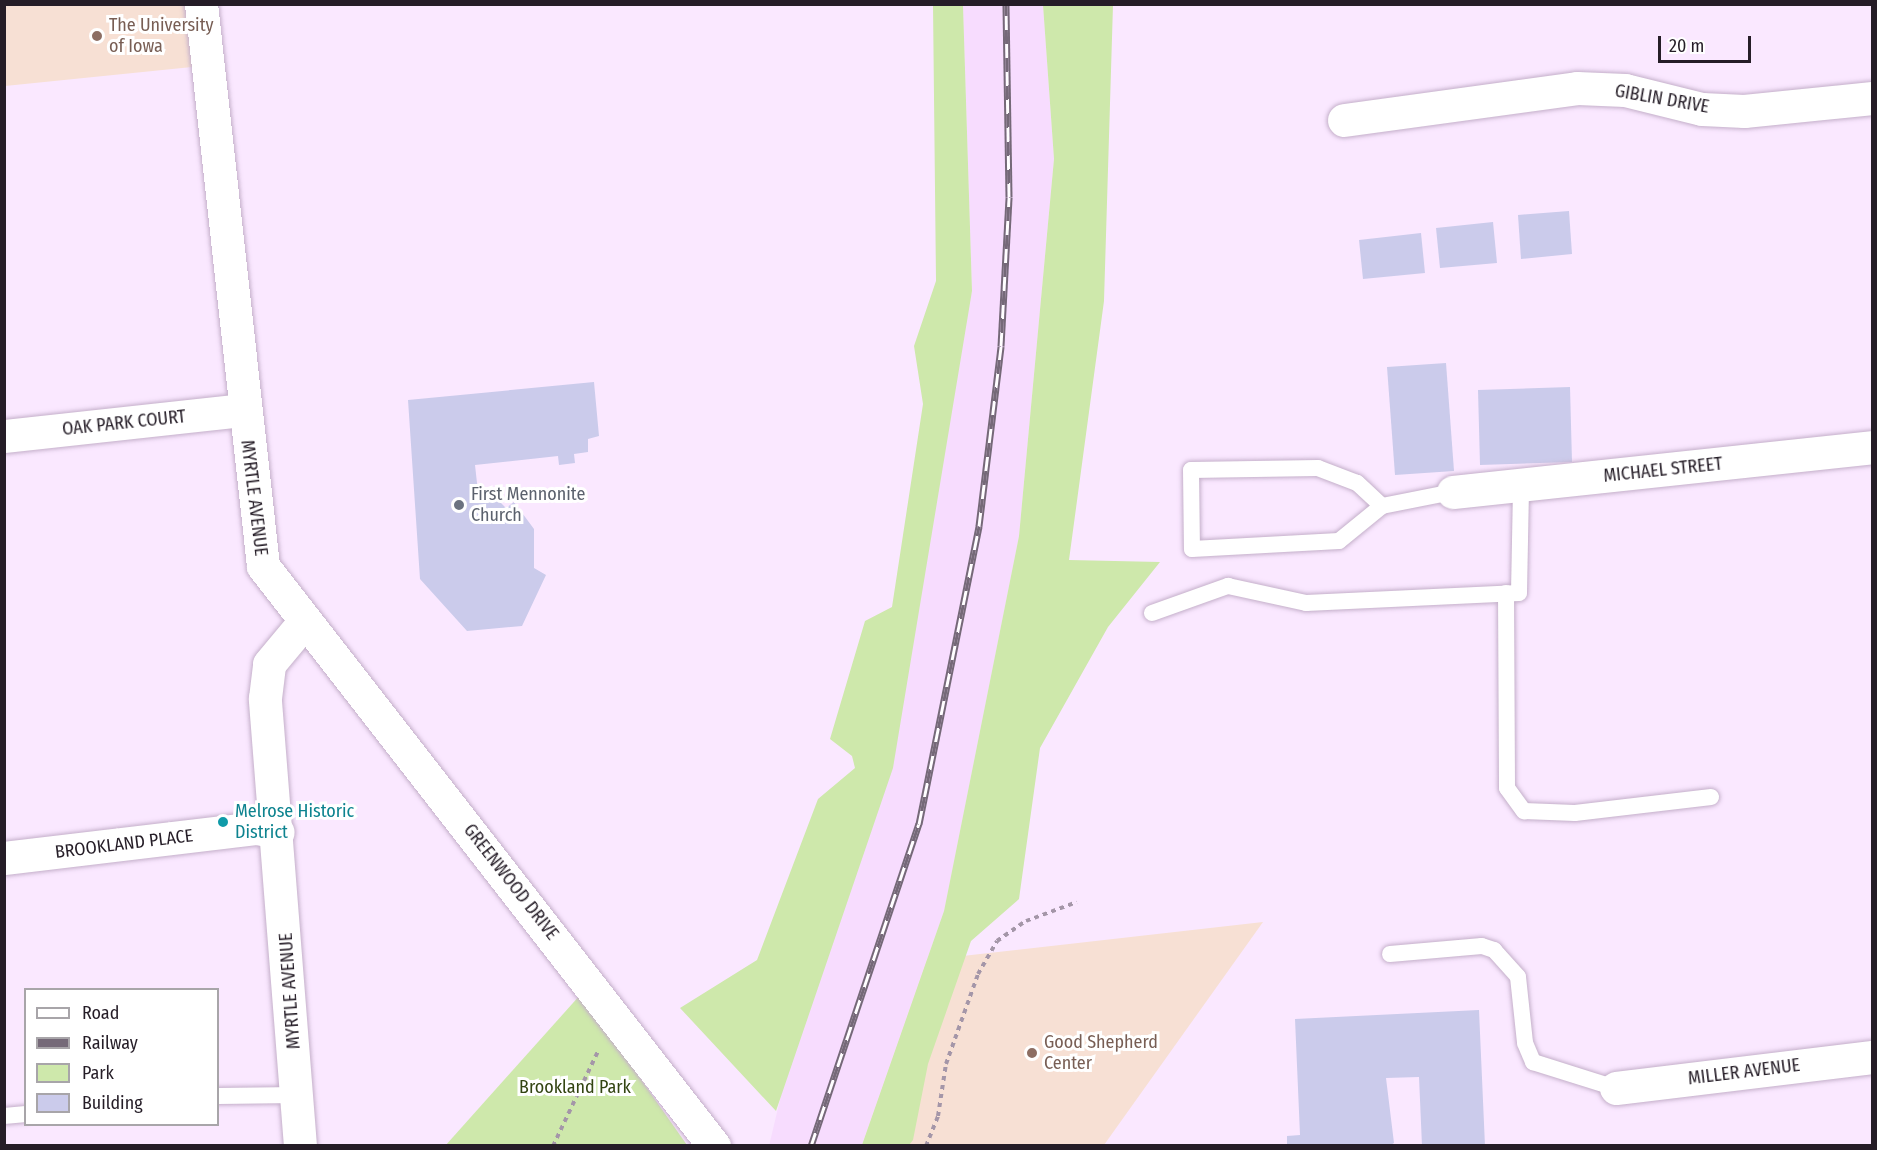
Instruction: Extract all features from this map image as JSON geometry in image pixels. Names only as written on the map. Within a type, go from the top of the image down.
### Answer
[{"type":"street","name":"MYRTLE AVENUE","points":[[201,4],[263,566],[304,621],[283,641],[265,678],[300,1146]]},
{"type":"street","name":"GIBLIN DRIVE","points":[[1344,120],[1577,88],[1625,90],[1702,109],[1744,111],[1872,98]]},
{"type":"street","name":"OAK PARK COURT","points":[[4,435],[244,410]]},
{"type":"street","name":"MICHAEL STREET","points":[[1453,492],[1872,447]]},
{"type":"street","name":"GREENWOOD DRIVE","points":[[304,621],[616,1014],[714,1146]]},
{"type":"street","name":"BROOKLAND PLACE","points":[[4,858],[257,828],[278,832]]},
{"type":"street","name":"MILLER AVENUE","points":[[1616,1088],[1872,1057]]},
{"type":"lane","points":[[1382,506],[1357,483],[1318,468],[1191,470],[1192,549],[1339,541],[1382,506],[1453,492]]},
{"type":"lane","points":[[1152,613],[1228,586],[1306,603],[1519,593],[1521,485]]},
{"type":"lane","points":[[1506,593],[1507,788],[1524,811],[1575,813],[1711,797]]},
{"type":"lane","points":[[1390,954],[1482,946],[1494,950],[1518,977],[1525,1043],[1533,1062],[1616,1088]]},
{"type":"lane","points":[[219,1096],[297,1095]]},
{"type":"lane","points":[[4,1116],[24,1114]]},
{"type":"path","points":[[926,1146],[978,974],[997,940],[1026,921],[1077,902]]},
{"type":"path","points":[[553,1146],[616,1014]]},
{"type":"shaded area","name":"The University of Iowa","points":[[4,5],[186,5],[192,67],[5,86]]},
{"type":"shaded area","points":[[963,5],[1043,5],[1054,159],[1019,536],[944,911],[862,1145],[769,1146],[972,291]]},
{"type":"shaded area","name":"Good Shepherd Center","points":[[1263,922],[1104,1145],[862,1146],[927,960]]},
{"type":"green space","points":[[933,5],[963,5],[972,291],[893,768],[776,1111],[680,1008],[757,960],[818,799],[855,768],[852,756],[830,739],[865,621],[892,607],[923,404],[914,346],[936,281]]},
{"type":"green space","points":[[1043,5],[1113,5],[1104,301],[1069,560],[1160,562],[1108,627],[1040,748],[1019,899],[971,941],[928,1064],[913,1140],[909,1145],[862,1145],[944,911],[1019,536],[1054,159]]},
{"type":"green space","name":"Brookland Park","points":[[581,994],[687,1145],[445,1146]]},
{"type":"building","points":[[1569,211],[1572,254],[1521,259],[1518,215]]},
{"type":"building","points":[[1493,222],[1497,263],[1440,268],[1436,228]]},
{"type":"building","points":[[1421,233],[1425,273],[1363,279],[1359,240]]},
{"type":"building","points":[[1446,363],[1454,471],[1395,475],[1387,367]]},
{"type":"building","name":"First Mennonite Church","points":[[594,382],[599,436],[588,439],[588,452],[574,454],[575,463],[559,465],[558,456],[475,465],[479,501],[497,499],[506,508],[514,502],[534,529],[534,568],[546,575],[522,626],[467,631],[420,579],[408,400]]},
{"type":"building","points":[[1570,387],[1572,462],[1480,465],[1478,390]]},
{"type":"building","points":[[1479,1010],[1485,1146],[1422,1146],[1419,1077],[1386,1078],[1394,1143],[1389,1146],[1287,1146],[1287,1136],[1300,1135],[1295,1019]]},
{"type":"railway","points":[[811,1146],[919,824],[979,526],[1001,346],[1009,197],[1006,4]]},
{"type":"place","name":"The University of Iowa","points":[[97,36]]},
{"type":"place","name":"First Mennonite Church","points":[[459,505]]},
{"type":"place","name":"Melrose Historic District","points":[[223,822]]},
{"type":"place","name":"Good Shepherd Center","points":[[1032,1053]]}]
